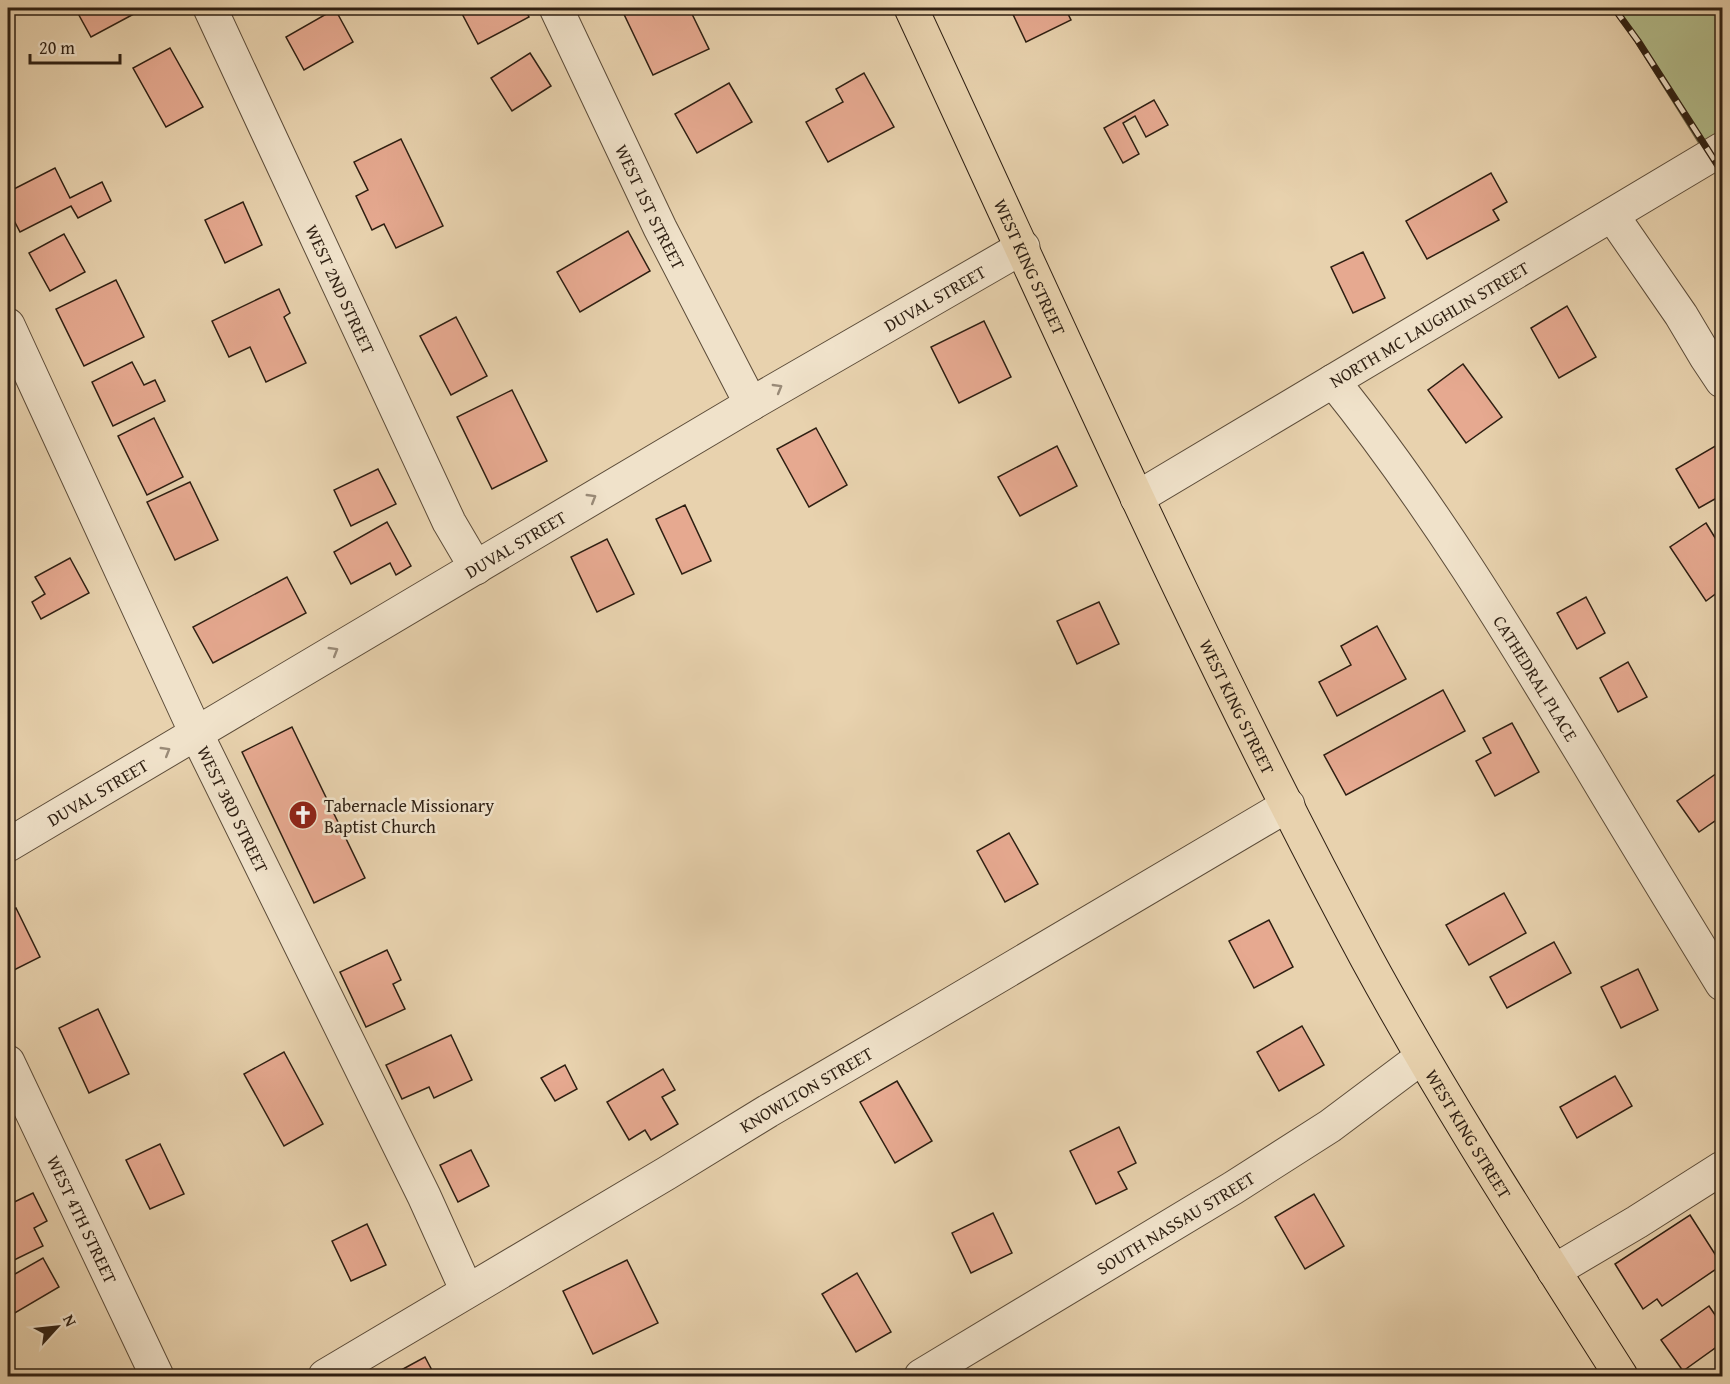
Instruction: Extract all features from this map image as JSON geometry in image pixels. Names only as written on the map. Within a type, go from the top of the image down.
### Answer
[{"type":"main road","name":"WEST KING STREET","points":[[911,8],[1191,611],[1366,956],[1422,1057],[1621,1377]]},
{"type":"street","name":"WEST 2ND STREET","points":[[210,8],[449,522],[476,568]]},
{"type":"street","name":"WEST 1ST STREET","points":[[556,8],[660,228],[751,404]]},
{"type":"street","name":"NORTH MC LAUGHLIN STREET","points":[[1137,498],[1722,149]]},
{"type":"street","points":[[1612,215],[1681,315],[1722,381]]},
{"type":"street","name":"DUVAL STREET","points":[[8,844],[751,404],[1023,247]]},
{"type":"street","name":"WEST 3RD STREET","points":[[8,325],[196,733],[424,1196],[467,1291]]},
{"type":"street","name":"CATHEDRAL PLACE","points":[[1333,381],[1372,429],[1477,582],[1722,984]]},
{"type":"street","name":"KNOWLTON STREET","points":[[325,1377],[768,1111],[1288,805]]},
{"type":"street","name":"SOUTH NASSAU STREET","points":[[932,1374],[1330,1126],[1422,1057]]},
{"type":"street","name":"WEST 4TH STREET","points":[[8,1062],[157,1377]]},
{"type":"street","points":[[1554,1270],[1637,1222],[1722,1168]]},
{"type":"green space","points":[[1611,8],[1722,8],[1722,131],[1700,145],[1630,33]]},
{"type":"building","points":[[75,8],[145,8],[91,37]]},
{"type":"building","points":[[459,8],[524,8],[529,17],[478,44]]},
{"type":"building","points":[[621,8],[689,8],[709,49],[653,75]]},
{"type":"building","points":[[1010,8],[1065,8],[1071,20],[1026,42]]},
{"type":"building","points":[[335,9],[353,42],[304,70],[286,37]]},
{"type":"building","points":[[170,48],[203,107],[166,127],[133,68]]},
{"type":"building","points":[[530,53],[551,86],[512,111],[491,78]]},
{"type":"building","points":[[864,73],[894,127],[828,162],[806,122],[843,102],[836,89]]},
{"type":"building","points":[[729,83],[752,122],[697,153],[675,114]]},
{"type":"building","points":[[1154,100],[1168,125],[1146,137],[1135,116],[1123,123],[1139,154],[1123,163],[1104,128]]},
{"type":"building","points":[[401,139],[443,226],[396,248],[384,224],[372,230],[356,196],[368,190],[354,162]]},
{"type":"building","points":[[55,168],[70,198],[102,182],[111,201],[78,218],[71,206],[20,232],[8,209],[8,192]]},
{"type":"building","points":[[1491,173],[1507,202],[1493,210],[1499,220],[1427,259],[1406,221]]},
{"type":"building","points":[[243,202],[262,245],[225,263],[205,220]]},
{"type":"building","points":[[628,231],[650,271],[580,312],[557,272]]},
{"type":"building","points":[[64,234],[85,272],[50,291],[29,253]]},
{"type":"building","points":[[1363,252],[1385,298],[1353,313],[1331,267]]},
{"type":"building","points":[[116,280],[144,337],[84,366],[56,309]]},
{"type":"building","points":[[279,289],[290,313],[284,317],[306,363],[266,382],[250,347],[229,357],[212,321]]},
{"type":"building","points":[[1567,306],[1596,357],[1559,378],[1531,328]]},
{"type":"building","points":[[456,317],[487,376],[451,395],[420,336]]},
{"type":"building","points":[[984,321],[1011,377],[959,403],[931,347]]},
{"type":"building","points":[[132,362],[144,385],[155,380],[165,401],[113,426],[92,382]]},
{"type":"building","points":[[1463,364],[1502,417],[1466,443],[1428,390]]},
{"type":"building","points":[[512,390],[547,461],[492,489],[457,417]]},
{"type":"building","points":[[154,418],[183,477],[147,495],[118,436]]},
{"type":"building","points":[[816,428],[847,485],[809,507],[777,449]]},
{"type":"building","points":[[1717,445],[1722,456],[1722,495],[1699,508],[1676,469]]},
{"type":"building","points":[[1057,446],[1077,486],[1020,516],[998,477]]},
{"type":"building","points":[[378,469],[396,504],[351,526],[334,490]]},
{"type":"building","points":[[190,482],[218,540],[175,560],[147,502]]},
{"type":"building","points":[[685,505],[711,561],[682,574],[656,519]]},
{"type":"building","points":[[387,522],[411,566],[396,575],[390,563],[351,584],[334,552]]},
{"type":"building","points":[[1706,523],[1722,549],[1722,589],[1706,601],[1670,547]]},
{"type":"building","points":[[607,539],[634,594],[597,612],[571,557]]},
{"type":"building","points":[[70,558],[89,593],[41,619],[32,602],[45,594],[35,577]]},
{"type":"building","points":[[287,577],[306,613],[213,663],[193,627]]},
{"type":"building","points":[[1586,597],[1605,633],[1577,649],[1557,613]]},
{"type":"building","points":[[1099,602],[1119,644],[1077,664],[1057,621]]},
{"type":"building","points":[[1377,626],[1406,679],[1337,716],[1319,682],[1351,665],[1341,646]]},
{"type":"building","points":[[1628,662],[1647,697],[1618,712],[1600,678]]},
{"type":"building","points":[[1443,690],[1465,731],[1346,795],[1324,755]]},
{"type":"building","points":[[1512,723],[1539,772],[1495,796],[1476,761],[1491,753],[1483,738]]},
{"type":"building","name":"Tabernacle Missionary Baptist Church","points":[[292,727],[365,878],[314,903],[242,752]]},
{"type":"building","points":[[1720,771],[1722,774],[1722,816],[1699,832],[1677,801]]},
{"type":"building","points":[[1009,833],[1038,884],[1005,902],[977,851]]},
{"type":"building","points":[[1504,893],[1526,933],[1469,965],[1446,925]]},
{"type":"building","points":[[16,908],[40,957],[8,973],[8,912]]},
{"type":"building","points":[[1269,920],[1293,967],[1254,988],[1229,941]]},
{"type":"building","points":[[1554,942],[1571,973],[1507,1008],[1490,977]]},
{"type":"building","points":[[387,950],[401,980],[393,984],[405,1009],[366,1027],[340,972]]},
{"type":"building","points":[[1638,969],[1658,1010],[1621,1028],[1601,987]]},
{"type":"building","points":[[98,1009],[129,1074],[89,1093],[59,1028]]},
{"type":"building","points":[[1302,1026],[1324,1065],[1279,1091],[1257,1052]]},
{"type":"building","points":[[451,1035],[472,1080],[434,1098],[429,1087],[402,1099],[386,1065]]},
{"type":"building","points":[[284,1052],[323,1124],[284,1146],[244,1074]]},
{"type":"building","points":[[565,1065],[577,1089],[555,1101],[541,1078]]},
{"type":"building","points":[[663,1069],[675,1090],[662,1097],[678,1124],[651,1140],[645,1130],[629,1140],[607,1102]]},
{"type":"building","points":[[1615,1076],[1632,1106],[1577,1138],[1560,1107]]},
{"type":"building","points":[[897,1081],[932,1141],[895,1163],[860,1102]]},
{"type":"building","points":[[1119,1127],[1136,1163],[1118,1172],[1127,1189],[1096,1204],[1070,1151]]},
{"type":"building","points":[[160,1144],[184,1194],[150,1209],[126,1160]]},
{"type":"building","points":[[471,1150],[489,1186],[458,1202],[440,1165]]},
{"type":"building","points":[[33,1193],[47,1221],[34,1228],[43,1246],[8,1263],[8,1205]]},
{"type":"building","points":[[1314,1194],[1344,1246],[1305,1269],[1275,1217]]},
{"type":"building","points":[[993,1213],[1012,1253],[971,1273],[952,1233]]},
{"type":"building","points":[[1690,1215],[1722,1265],[1662,1306],[1657,1299],[1643,1309],[1615,1264]]},
{"type":"building","points":[[367,1224],[386,1265],[351,1281],[332,1241]]},
{"type":"building","points":[[43,1258],[59,1287],[8,1317],[8,1278]]},
{"type":"building","points":[[627,1260],[658,1323],[593,1354],[563,1291]]},
{"type":"building","points":[[857,1273],[891,1332],[856,1352],[822,1294]]},
{"type":"building","points":[[1709,1306],[1722,1325],[1722,1343],[1683,1371],[1661,1340]]},
{"type":"building","points":[[425,1357],[435,1376],[392,1375]]},
{"type":"railway","points":[[1614,8],[1638,41],[1722,172]]},
{"type":"place","name":"Tabernacle Missionary Baptist Church","points":[[303,815]]}]
